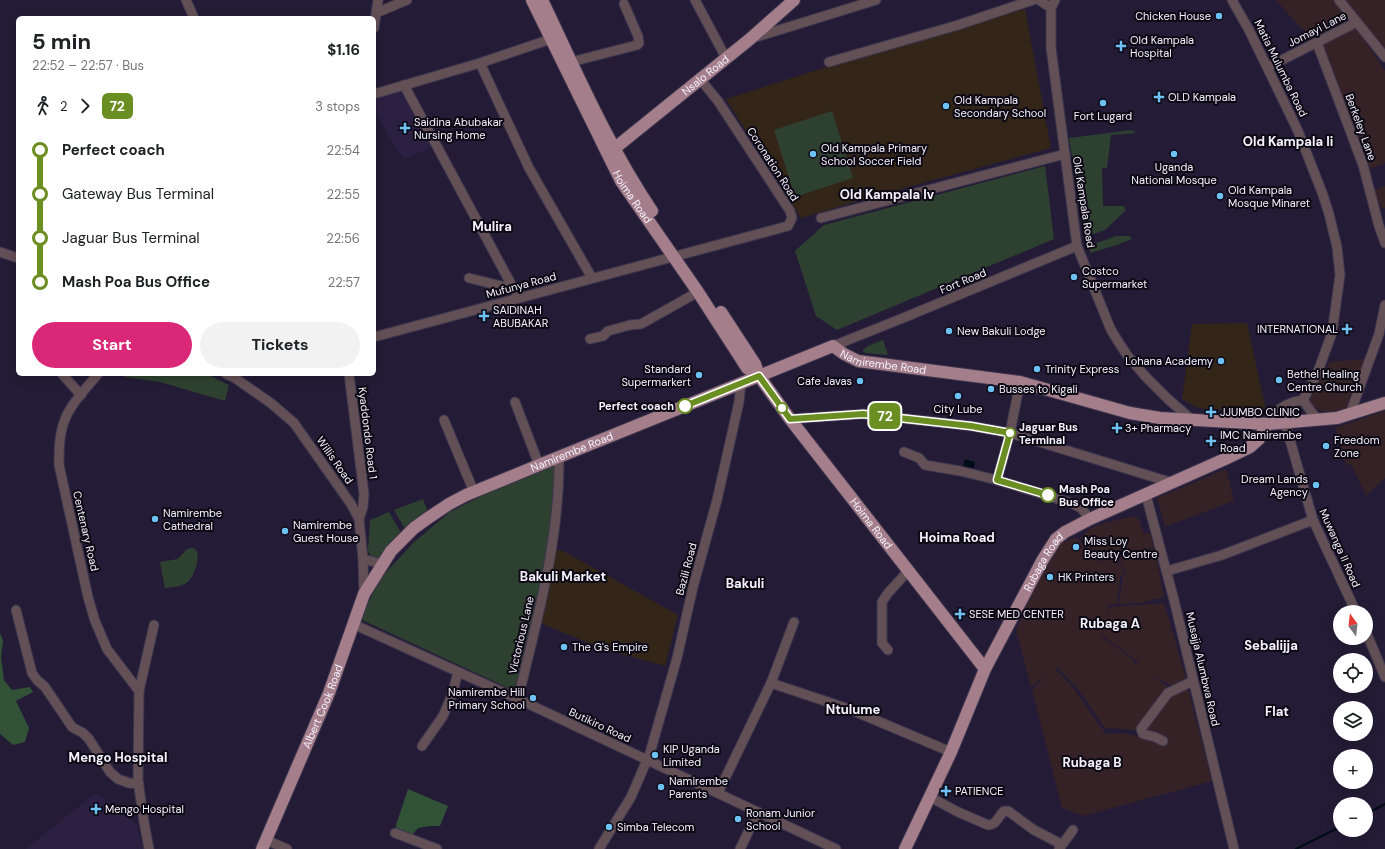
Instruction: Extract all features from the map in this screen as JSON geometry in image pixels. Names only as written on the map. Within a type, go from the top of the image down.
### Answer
[{"type":"main road","name":"Hoima Road","points":[[532,0],[621,181],[677,255],[705,288],[755,364],[759,376],[790,419],[985,669]]},
{"type":"main road","name":"Hoima Road","points":[[542,0],[571,62],[632,181],[698,292],[747,368],[759,376]]},
{"type":"main road","name":"Nsalo Road","points":[[615,148],[750,39],[794,0]]},
{"type":"main road","name":"Namirembe Road","points":[[382,564],[401,540],[428,518],[449,504],[538,465],[833,346],[844,354],[858,361],[1020,382],[1130,413],[1160,418],[1267,424],[1285,423],[1319,420],[1350,414],[1385,403]]},
{"type":"main road","name":"Rubaga Road","points":[[905,849],[951,752],[985,669],[1042,561],[1059,536],[1090,519],[1173,483],[1250,447],[1259,439],[1267,424]]},
{"type":"main road","name":"Albert Cook Road","points":[[264,844],[329,693],[364,594],[382,564]]},
{"type":"street","points":[[186,0],[193,16]]},
{"type":"street","points":[[376,16],[378,0]]},
{"type":"street","points":[[376,13],[407,0]]},
{"type":"street","points":[[695,0],[726,58]]},
{"type":"street","points":[[750,39],[876,0]]},
{"type":"street","points":[[829,62],[958,25],[1033,0]]},
{"type":"street","points":[[1039,0],[1052,3]]},
{"type":"street","name":"Matia Mulumba Road","points":[[1232,0],[1249,30],[1298,131],[1318,181],[1334,234],[1340,275],[1332,333],[1316,374],[1303,400]]},
{"type":"street","points":[[1339,0],[1385,57]]},
{"type":"street","name":"Old Kampala Road","points":[[1052,3],[1052,48],[1064,154],[1077,246],[1109,324],[1121,346],[1145,376],[1192,420]]},
{"type":"street","points":[[571,62],[637,45],[639,43],[638,36],[624,4]]},
{"type":"street","name":"Jomayi Lane","points":[[1268,68],[1357,22]]},
{"type":"street","points":[[376,93],[480,63],[551,39]]},
{"type":"street","name":"Berkeley Lane","points":[[1317,43],[1363,165],[1385,243]]},
{"type":"street","points":[[480,63],[529,168],[592,278]]},
{"type":"street","name":"Coronation Road","points":[[677,255],[788,226],[792,218],[790,211],[736,128],[718,101],[700,79]]},
{"type":"street","points":[[404,85],[518,298]]},
{"type":"street","points":[[821,218],[1064,154]]},
{"type":"street","name":"Fort Road","points":[[833,346],[1077,246]]},
{"type":"street","points":[[0,252],[16,257]]},
{"type":"street","name":"Mufunya Road","points":[[376,336],[677,255]]},
{"type":"street","points":[[469,278],[513,289]]},
{"type":"street","points":[[590,339],[603,336],[608,331],[630,325],[641,324],[698,292]]},
{"type":"street","points":[[1350,414],[1377,340],[1385,305]]},
{"type":"street","points":[[844,354],[857,336]]},
{"type":"street","points":[[64,376],[81,395]]},
{"type":"street","name":"Centenary Road","points":[[96,376],[64,420],[61,431],[59,465],[94,621],[107,649],[139,691]]},
{"type":"street","name":"Willis Road","points":[[230,376],[266,400],[294,422],[351,504],[359,519],[363,559],[364,594]]},
{"type":"street","name":"Kyaddondo Road 1","points":[[349,376],[364,494],[363,507],[359,519]]},
{"type":"street","points":[[997,480],[1010,433],[1020,382]]},
{"type":"street","name":"Bazili Road","points":[[599,849],[631,797],[647,760],[677,658],[693,587],[717,500],[742,383]]},
{"type":"street","points":[[1267,424],[1272,415],[1279,410],[1292,402],[1303,400],[1319,420]]},
{"type":"street","points":[[515,402],[538,465]]},
{"type":"street","points":[[790,419],[863,414],[971,426],[1010,433],[1173,483]]},
{"type":"street","points":[[444,420],[474,492]]},
{"type":"street","name":"Muwanga II Road","points":[[1285,423],[1313,520],[1353,605]]},
{"type":"street","points":[[904,452],[919,458],[925,465],[960,471],[997,480],[1071,502],[1081,508],[1090,519]]},
{"type":"street","name":"Victorious Lane","points":[[518,699],[541,603],[553,542],[559,493],[559,457]]},
{"type":"street","name":"Musajja Alumbwa Road","points":[[1146,495],[1167,571],[1234,849]]},
{"type":"street","points":[[1167,571],[1222,555],[1313,520]]},
{"type":"street","points":[[363,559],[382,564]]},
{"type":"street","points":[[888,650],[882,643],[882,602],[888,593],[909,570]]},
{"type":"street","points":[[16,610],[34,677],[45,687],[72,727],[83,733],[89,739],[110,772],[118,779],[128,783],[139,784]]},
{"type":"street","points":[[718,793],[771,683],[794,622]]},
{"type":"street","name":"Butikiro Road","points":[[353,624],[518,699],[836,849]]},
{"type":"street","points":[[149,849],[139,784],[139,691],[154,626]]},
{"type":"street","points":[[1371,645],[1385,677]]},
{"type":"street","points":[[422,746],[443,716],[452,695],[458,672]]},
{"type":"street","points":[[1163,741],[1143,734],[1141,729],[1168,693],[1193,681]]},
{"type":"street","points":[[771,683],[849,709],[951,752]]},
{"type":"street","points":[[930,797],[958,812],[988,825],[992,825],[996,822],[1004,810],[1008,811],[1060,847],[1072,830]]},
{"type":"street","points":[[740,849],[758,812]]},
{"type":"street","points":[[395,833],[436,849]]},
{"type":"street","points":[[264,844],[287,849]]},
{"type":"shaded area","points":[[1276,0],[1335,0],[1349,17],[1337,28],[1315,41],[1298,25]]},
{"type":"shaded area","points":[[1344,0],[1385,0],[1385,52],[1360,19]]},
{"type":"shaded area","name":"Old Kampala Secondary School","points":[[1025,9],[1051,148],[875,196],[801,218],[726,99],[836,64]]},
{"type":"shaded area","points":[[1350,29],[1356,29],[1359,31],[1385,71],[1385,163],[1368,170],[1322,45]]},
{"type":"shaded area","name":"Saidina Abubakar Nursing Home","points":[[402,92],[419,118],[434,146],[404,159],[390,139],[376,112],[376,99]]},
{"type":"shaded area","points":[[1385,186],[1385,208],[1382,209],[1374,190]]},
{"type":"shaded area","name":"Lohana Academy","points":[[1247,323],[1266,411],[1206,409],[1196,407],[1182,399],[1192,324]]},
{"type":"shaded area","points":[[1366,359],[1347,409],[1330,413],[1321,411],[1312,406],[1310,398],[1330,362]]},
{"type":"shaded area","points":[[1385,411],[1385,478],[1366,496],[1351,464],[1346,465],[1335,428]]},
{"type":"shaded area","points":[[965,459],[975,462],[974,468],[963,466]]},
{"type":"shaded area","points":[[1226,469],[1234,501],[1165,527],[1157,498]]},
{"type":"shaded area","points":[[1133,516],[1139,519],[1144,534],[1150,533],[1154,548],[1132,551],[1116,558],[1125,573],[1120,576],[1118,604],[1108,605],[1105,619],[1109,607],[1164,603],[1187,681],[1175,687],[1153,676],[1168,687],[1135,730],[1105,728],[1077,688],[1057,667],[1055,669],[1071,685],[1106,734],[1122,733],[1138,736],[1167,697],[1187,685],[1212,781],[1083,816],[1062,808],[1032,690],[1047,675],[1031,687],[1016,631],[1034,588],[1058,544],[1076,537],[1095,558],[1112,570],[1099,559],[1080,538],[1091,528]],"holes":[[[1102,635],[1138,662],[1136,665],[1132,659],[1102,637]]]},
{"type":"shaded area","points":[[553,549],[563,551],[678,615],[665,666],[603,649],[538,622]]},
{"type":"shaded area","points":[[1155,549],[1164,597],[1138,603],[1119,604],[1123,576],[1126,573],[1118,558],[1133,552]]},
{"type":"shaded area","name":"Mengo Hospital","points":[[96,793],[137,825],[143,849],[26,849]]},
{"type":"green space","name":"Old Kampala Primary School Soccer Field","points":[[832,111],[853,178],[795,197],[774,130]]},
{"type":"green space","points":[[1132,130],[1136,133],[1111,135],[1107,168],[1102,168],[1103,206],[1124,206],[1126,210],[1105,230],[1085,237],[1069,138]]},
{"type":"green space","points":[[1045,166],[1054,239],[837,330],[816,316],[795,251],[824,225]]},
{"type":"green space","points":[[1116,236],[1129,236],[1132,239],[1090,253],[1089,246]]},
{"type":"green space","points":[[883,340],[888,355],[863,352],[863,350],[868,346]]},
{"type":"green space","points":[[211,376],[229,385],[225,401],[160,382],[125,377]]},
{"type":"green space","points":[[554,466],[556,479],[549,547],[515,691],[360,619],[380,579],[414,542],[450,512],[495,489]]},
{"type":"green space","points":[[423,499],[428,512],[415,519],[405,529],[394,510]]},
{"type":"green space","points":[[389,512],[401,533],[379,559],[372,558],[368,551],[370,520]]},
{"type":"green space","points":[[190,548],[195,549],[198,557],[193,575],[184,584],[165,588],[160,562],[178,559],[186,550]]},
{"type":"green space","points":[[0,633],[3,641],[1,657],[4,680],[12,690],[30,687],[33,692],[16,701],[29,728],[25,742],[13,745],[0,734]]},
{"type":"green space","points":[[408,789],[448,806],[440,826],[418,828],[412,835],[397,831],[396,825]]},
{"type":"waterway","points":[[1373,810],[1385,804]]},
{"type":"waterway","points":[[1296,849],[1333,830]]},
{"type":"bus line","name":"72","points":[[685,406],[759,376],[790,419],[863,414],[971,426],[1010,433],[997,480],[1048,495]]},
{"type":"place","name":"Chicken House","points":[[1219,16]]},
{"type":"place","name":"Old Kampala Hospital","points":[[1121,46]]},
{"type":"place","name":"OLD Kampala","points":[[1159,97]]},
{"type":"place","name":"Fort Lugard","points":[[1103,103]]},
{"type":"place","name":"Old Kampala Secondary School","points":[[946,106]]},
{"type":"place","name":"Saidina Abubakar Nursing Home","points":[[405,128]]},
{"type":"place","name":"Old Kampala Primary School Soccer Field","points":[[813,154]]},
{"type":"place","name":"Uganda National Mosque","points":[[1174,154]]},
{"type":"place","name":"Old Kampala Mosque Minaret","points":[[1220,196]]},
{"type":"place","name":"Costco Supermarket","points":[[1074,277]]},
{"type":"place","name":"SAIDINAH ABUBAKAR","points":[[484,316]]},
{"type":"place","name":"INTERNATIONAL","points":[[1347,329]]},
{"type":"place","name":"New Bakuli Lodge","points":[[949,331]]},
{"type":"place","name":"Lohana Academy","points":[[1221,361]]},
{"type":"place","name":"Trinity Express","points":[[1037,369]]},
{"type":"place","name":"Standard Supermarkert","points":[[699,375]]},
{"type":"place","name":"Bethel Healing Centre Church","points":[[1279,380]]},
{"type":"place","name":"Cafe Javas","points":[[860,381]]},
{"type":"place","name":"Busses to Kigali","points":[[991,389]]},
{"type":"place","name":"City Lube","points":[[958,396]]},
{"type":"place","name":"Perfect coach","points":[[685,406]]},
{"type":"place","name":"JJUMBO CLINIC","points":[[1211,412]]},
{"type":"place","name":"3+ Pharmacy","points":[[1117,428]]},
{"type":"place","name":"Jaguar Bus Terminal","points":[[1010,433]]},
{"type":"place","name":"IMC Namirembe Road","points":[[1211,441]]},
{"type":"place","name":"Freedom Zone","points":[[1326,446]]},
{"type":"place","name":"Dream Lands Agency","points":[[1316,485]]},
{"type":"place","name":"Mash Poa Bus Office","points":[[1048,495]]},
{"type":"place","name":"Namirembe Cathedral","points":[[155,519]]},
{"type":"place","name":"Namirembe Guest House","points":[[285,531]]},
{"type":"place","name":"Miss Loy Beauty Centre","points":[[1076,547]]},
{"type":"place","name":"HK Printers","points":[[1050,577]]},
{"type":"place","name":"SESE MED CENTER","points":[[960,614]]},
{"type":"place","name":"The G's Empire","points":[[564,647]]},
{"type":"place","name":"Namirembe Hill Primary School","points":[[533,698]]},
{"type":"place","name":"KIP Uganda Limited","points":[[655,755]]},
{"type":"place","name":"Namirembe Parents","points":[[661,787]]},
{"type":"place","name":"PATIENCE","points":[[946,791]]},
{"type":"place","name":"Mengo Hospital","points":[[96,809]]},
{"type":"place","name":"Ronam Junior School","points":[[738,819]]},
{"type":"place","name":"Simba Telecom","points":[[609,827]]},
{"type":"district","name":"Old Kampala Ii","points":[[1288,141]]},
{"type":"district","name":"Old Kampala Iv","points":[[887,194]]},
{"type":"district","name":"Mulira","points":[[492,226]]},
{"type":"district","name":"Hoima Road","points":[[957,537]]},
{"type":"district","name":"Bakuli Market","points":[[563,576]]},
{"type":"district","name":"Bakuli","points":[[745,583]]},
{"type":"district","name":"Rubaga A","points":[[1110,623]]},
{"type":"district","name":"Sebalijja","points":[[1271,645]]},
{"type":"district","name":"Ntulume","points":[[853,709]]},
{"type":"district","name":"Flat","points":[[1277,711]]},
{"type":"district","name":"Mengo Hospital","points":[[118,757]]},
{"type":"district","name":"Rubaga B","points":[[1092,762]]}]
